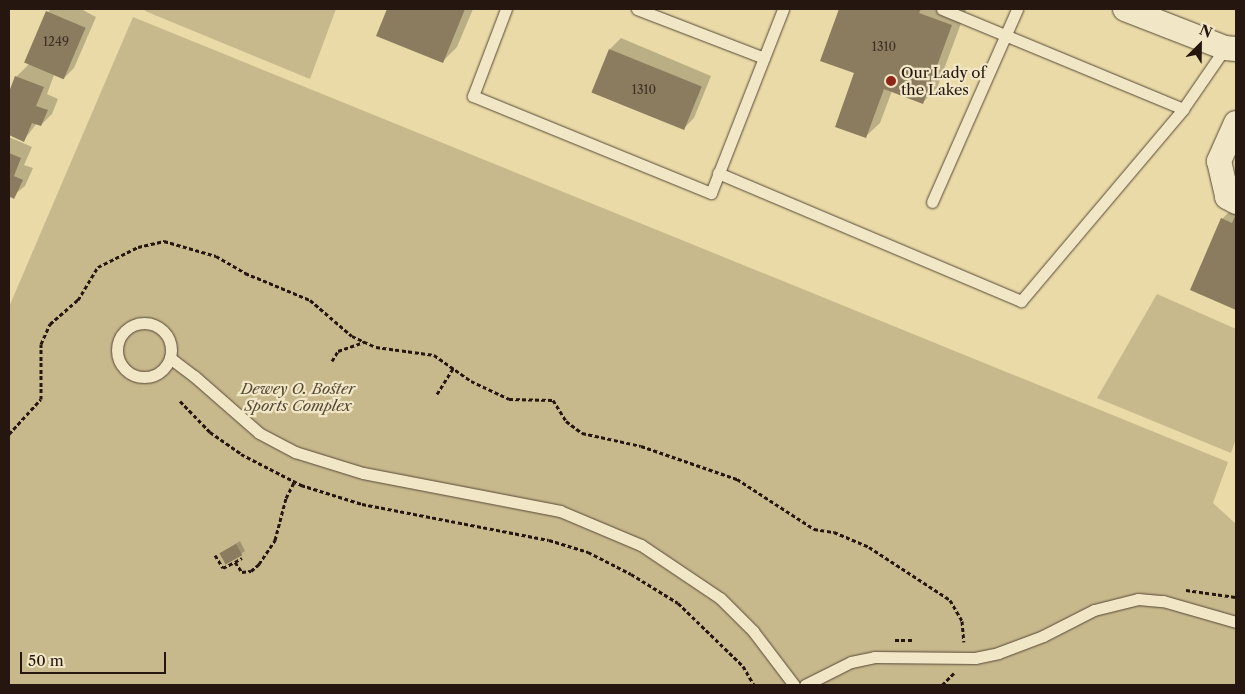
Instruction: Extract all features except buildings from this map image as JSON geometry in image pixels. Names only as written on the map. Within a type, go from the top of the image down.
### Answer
[{"type":"street","points":[[1125,9],[1231,49]]},
{"type":"street","points":[[1236,123],[1219,161],[1228,175],[1227,197],[1236,202]]},
{"type":"lane","points":[[506,9],[474,96],[711,193],[783,9]]},
{"type":"lane","points":[[637,9],[764,58]]},
{"type":"lane","points":[[942,9],[1183,109]]},
{"type":"lane","points":[[932,202],[1017,9]]},
{"type":"lane","points":[[718,173],[1021,301],[1183,109],[1231,49]]},
{"type":"lane","points":[[135,324],[157,326],[170,343],[170,358],[157,373],[142,376],[132,374],[119,359],[120,339],[135,324]]},
{"type":"lane","points":[[170,358],[194,376],[259,433],[295,452],[355,471],[560,511],[641,545],[720,598],[752,631],[794,685]]},
{"type":"lane","points":[[805,685],[851,662],[874,657],[975,658],[998,653],[1043,636],[1094,610],[1138,599],[1163,601],[1236,622]]},
{"type":"path","points":[[9,434],[40,399],[41,344],[50,324],[78,300],[98,267],[138,246],[164,241],[216,256],[245,273],[310,300],[352,336],[365,342],[404,354],[434,355],[471,381],[510,398],[553,400],[566,421],[582,433],[616,438],[728,476],[814,529],[834,532],[869,547],[950,600],[962,621],[964,642]]},
{"type":"path","points":[[332,361],[338,351],[365,342]]},
{"type":"path","points":[[437,394],[452,368]]},
{"type":"path","points":[[180,401],[210,432],[241,454],[294,482],[362,504],[549,540],[588,552],[631,574],[678,603],[736,658],[754,685]]},
{"type":"path","points":[[235,562],[242,572],[251,571],[259,564],[275,540],[286,498],[294,482]]},
{"type":"path","points":[[215,555],[223,568],[242,558]]},
{"type":"path","points":[[1179,590],[1236,597]]},
{"type":"path","points":[[886,641],[920,640]]},
{"type":"path","points":[[955,642],[971,642]]},
{"type":"path","points":[[942,685],[958,670]]},
{"type":"green space","points":[[146,9],[336,9],[310,79],[145,11]]},
{"type":"green space","name":"Dewey O. Boster Sports Complex","points":[[133,17],[1228,462],[1213,503],[1236,524],[1236,685],[9,685],[9,307]]},
{"type":"green space","points":[[1157,294],[1236,329],[1236,439],[1231,453],[1097,398]]},
{"type":"place","name":"Our Lady of the Lakes","points":[[891,81]]}]
